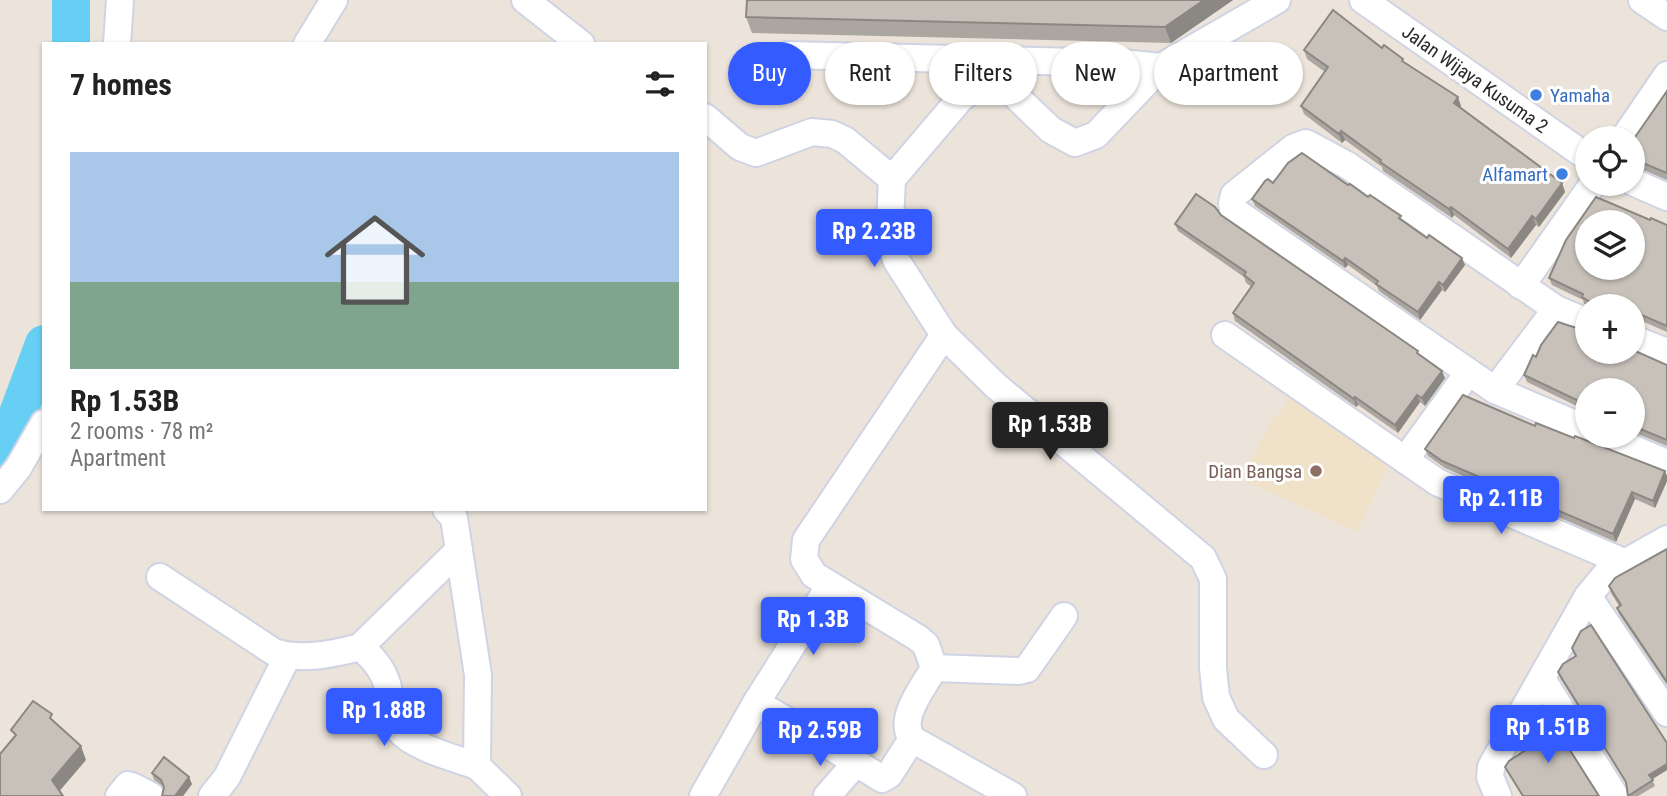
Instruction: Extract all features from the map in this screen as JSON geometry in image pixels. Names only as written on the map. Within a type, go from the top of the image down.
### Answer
[{"type":"street","points":[[117,42],[120,0]]},
{"type":"street","points":[[308,42],[334,0]]},
{"type":"street","points":[[526,0],[579,42]]},
{"type":"street","points":[[1204,42],[1277,0]]},
{"type":"street","name":"Jalan Wijaya Kusuma 2","points":[[1363,0],[1575,149]]},
{"type":"street","points":[[1643,0],[1667,17]]},
{"type":"street","points":[[811,56],[1122,63],[1154,66]]},
{"type":"street","points":[[1154,74],[1097,135],[1075,143],[1051,130],[1001,82],[987,77],[960,99],[892,179],[892,246],[896,260],[944,335],[1026,413],[1203,558],[1213,579],[1213,668],[1216,697],[1226,719],[1264,755]]},
{"type":"street","points":[[1632,126],[1667,75]]},
{"type":"street","points":[[710,130],[756,153],[813,132],[832,134],[845,140],[892,179]]},
{"type":"street","points":[[1575,316],[1556,309],[1347,165],[1306,143],[1293,148],[1234,195],[1233,210],[1241,217],[1468,373],[1495,390],[1575,424]]},
{"type":"street","points":[[1645,187],[1667,197]]},
{"type":"street","points":[[1521,286],[1585,196]]},
{"type":"street","points":[[1495,390],[1556,309]]},
{"type":"street","points":[[944,335],[806,540],[804,559],[814,575],[926,645],[934,668],[908,717],[907,732],[912,738],[1013,796]]},
{"type":"street","points":[[1225,335],[1448,488],[1626,563]]},
{"type":"street","points":[[1645,344],[1667,352]]},
{"type":"street","points":[[1405,460],[1468,373]]},
{"type":"street","points":[[0,491],[19,468],[42,427]]},
{"type":"street","points":[[1631,448],[1667,463]]},
{"type":"street","points":[[448,511],[454,519],[478,675],[477,766]]},
{"type":"street","points":[[1498,796],[1490,777],[1491,767],[1588,596],[1601,579],[1667,539]]},
{"type":"street","points":[[160,577],[274,652],[287,657],[341,652],[360,647],[459,550]]},
{"type":"street","points":[[703,796],[756,703],[830,585]]},
{"type":"street","points":[[1588,596],[1667,713]]},
{"type":"street","points":[[934,668],[1027,670],[1064,616]]},
{"type":"street","points":[[360,647],[382,670],[391,712],[398,729],[414,742],[477,766],[508,796]]},
{"type":"street","points":[[212,796],[227,777],[287,657]]},
{"type":"street","points":[[1542,679],[1615,796]]},
{"type":"street","points":[[756,703],[882,779],[890,787],[912,738]]},
{"type":"street","points":[[827,796],[856,763]]},
{"type":"street","points":[[118,796],[128,785],[151,796]]},
{"type":"shaded area","name":"Dian Bangsa","points":[[1290,395],[1390,462],[1357,532],[1241,479],[1275,414],[1279,415]]},
{"type":"building","points":[[747,0],[1204,0],[1165,27],[746,17]]},
{"type":"building","points":[[1333,10],[1382,48],[1384,45],[1403,59],[1402,61],[1458,97],[1454,103],[1562,183],[1536,219],[1532,216],[1508,249],[1451,207],[1449,209],[1380,162],[1381,160],[1341,131],[1339,134],[1301,106],[1328,67],[1304,50]]},
{"type":"building","points":[[1667,91],[1667,173],[1645,164],[1645,126],[1643,126]]},
{"type":"building","points":[[1302,153],[1348,185],[1368,197],[1370,195],[1401,216],[1399,218],[1427,238],[1429,235],[1462,258],[1443,285],[1439,282],[1418,312],[1376,284],[1378,281],[1345,258],[1343,261],[1252,199],[1265,181],[1268,179],[1273,183],[1288,163]]},
{"type":"building","points":[[1196,194],[1215,207],[1221,215],[1418,351],[1417,353],[1442,371],[1422,398],[1417,395],[1395,425],[1233,313],[1254,283],[1244,275],[1246,272],[1175,224]]},
{"type":"building","points":[[1596,197],[1627,210],[1587,210]]},
{"type":"building","points":[[1645,218],[1667,225],[1667,326],[1645,316],[1645,294],[1583,294],[1549,278],[1566,240],[1575,227],[1575,280],[1645,280]]},
{"type":"building","points":[[1558,322],[1575,327],[1575,364],[1645,364],[1645,355],[1667,365],[1667,440],[1645,431],[1645,378],[1575,378],[1575,399],[1524,375]]},
{"type":"building","points":[[1463,395],[1535,426],[1536,423],[1574,438],[1575,436],[1575,448],[1606,448],[1665,471],[1653,501],[1632,492],[1613,534],[1442,461],[1425,449]]},
{"type":"building","points":[[1667,549],[1667,682],[1617,608],[1621,605],[1609,586],[1615,578]]},
{"type":"building","points":[[1591,625],[1667,743],[1667,764],[1649,775],[1653,780],[1628,796],[1626,782],[1558,672],[1563,664],[1576,656],[1572,648],[1581,631]]},
{"type":"building","points":[[33,701],[52,714],[50,718],[81,746],[52,780],[63,796],[0,796],[0,754],[16,735],[11,730]]},
{"type":"building","points":[[1545,711],[1599,796],[1523,796],[1505,767],[1509,761],[1532,746],[1525,731],[1533,719]]},
{"type":"building","points":[[164,757],[189,777],[175,796],[162,796],[164,787],[161,780],[152,773]]},
{"type":"waterway","points":[[71,0],[71,42]]},
{"type":"waterway","points":[[0,455],[4,451],[42,349]]},
{"type":"place","name":"Yamaha","points":[[1536,95]]},
{"type":"place","name":"Alfamart","points":[[1562,174]]},
{"type":"place","name":"Dian Bangsa","points":[[1316,471]]}]
